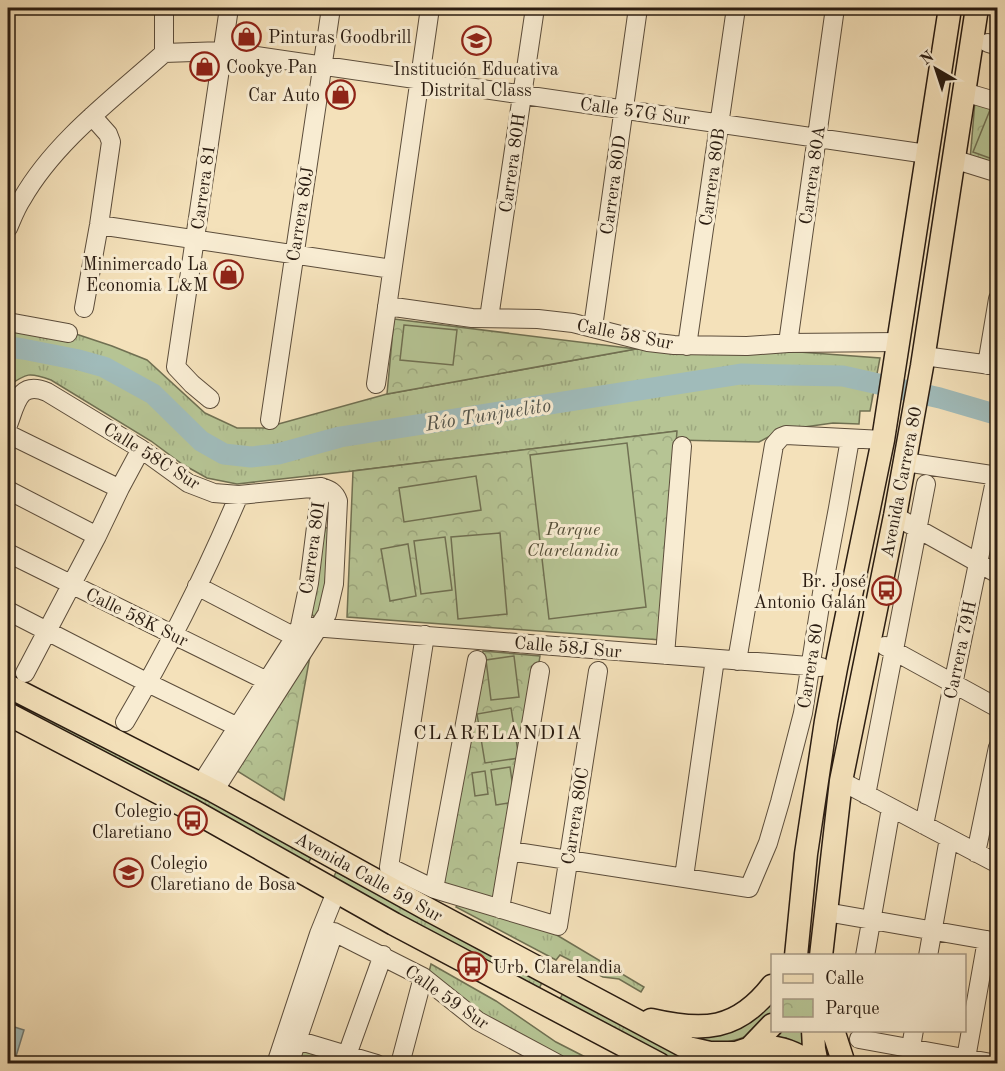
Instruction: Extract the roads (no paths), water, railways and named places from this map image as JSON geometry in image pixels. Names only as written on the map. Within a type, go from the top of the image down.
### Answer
[{"type":"main road","name":"Avenida Carrera 80","points":[[796,954],[812,814],[836,668],[883,440],[898,353],[950,8]]},
{"type":"main road","name":"Avenida Carrera 80","points":[[822,954],[832,846],[841,781],[895,516],[923,361],[976,8]]},
{"type":"main road","name":"Avenida Calle 59 Sur","points":[[16,679],[431,911],[688,1048],[734,1055],[775,1047],[787,1050],[811,1064]]},
{"type":"main road","name":"Avenida Calle 59 Sur","points":[[8,714],[190,809],[394,924],[659,1064]]},
{"type":"main road","points":[[624,1014],[679,1026],[710,1027],[743,1014],[756,1005],[771,987]]},
{"type":"main road","points":[[734,1055],[771,1026]]},
{"type":"main road","points":[[813,1032],[817,1064]]},
{"type":"main road","points":[[834,1032],[844,1064]]},
{"type":"main road","points":[[616,1040],[639,1064]]},
{"type":"street","points":[[8,228],[21,200],[61,148],[92,116],[164,53],[164,8]]},
{"type":"street","name":"Carrera 81","points":[[210,399],[176,367],[229,8]]},
{"type":"street","name":"Carrera 80J","points":[[270,420],[332,8]]},
{"type":"street","points":[[376,384],[430,8]]},
{"type":"street","name":"Carrera 80H","points":[[489,318],[535,8]]},
{"type":"street","name":"Carrera 80D","points":[[593,327],[638,8]]},
{"type":"street","name":"Carrera 80B","points":[[687,346],[736,8]]},
{"type":"street","name":"Carrera 80A","points":[[788,343],[835,8]]},
{"type":"street","name":"Calle 57G Sur","points":[[164,53],[223,51],[927,154]]},
{"type":"street","points":[[964,92],[998,102]]},
{"type":"street","points":[[84,308],[111,142],[108,134],[92,116]]},
{"type":"street","points":[[954,159],[998,173]]},
{"type":"street","points":[[99,225],[392,269]]},
{"type":"street","points":[[923,361],[992,366],[998,299]]},
{"type":"street","name":"Calle 58 Sur","points":[[387,306],[472,318],[538,319],[573,323],[648,342],[687,346],[788,343],[898,353]]},
{"type":"street","points":[[8,322],[68,333]]},
{"type":"street","name":"Calle 58C Sur","points":[[8,425],[19,396],[27,389],[37,388],[141,449],[188,483],[214,493],[239,495],[321,487]]},
{"type":"street","points":[[8,434],[112,485]]},
{"type":"street","points":[[738,661],[774,445],[786,435],[883,440]]},
{"type":"street","name":"Carrera 80","points":[[684,877],[749,888],[768,843],[803,713],[850,438]]},
{"type":"street","points":[[665,655],[682,446]]},
{"type":"street","points":[[16,679],[47,632],[141,449]]},
{"type":"street","points":[[905,462],[997,476]]},
{"type":"street","name":"Carrera 79H","points":[[924,825],[997,476]]},
{"type":"street","points":[[866,795],[926,484]]},
{"type":"street","name":"Carrera 80I","points":[[321,487],[332,491],[336,494],[338,501],[332,596],[327,614],[208,788],[238,726],[297,632],[309,583],[321,487]]},
{"type":"street","points":[[8,490],[97,536]]},
{"type":"street","points":[[125,722],[173,635],[239,495]]},
{"type":"street","points":[[895,516],[998,574]]},
{"type":"street","name":"Calle 58K Sur","points":[[8,553],[267,681]]},
{"type":"street","name":"Calle 58J Sur","points":[[197,586],[297,632],[319,628],[425,635],[836,668]]},
{"type":"street","points":[[8,611],[238,726]]},
{"type":"street","points":[[425,635],[389,867],[434,889],[500,909],[540,671]]},
{"type":"street","points":[[870,638],[998,708]]},
{"type":"street","points":[[510,851],[684,877],[715,659]]},
{"type":"street","points":[[434,889],[477,660]]},
{"type":"street","name":"Carrera 80C","points":[[500,909],[558,926],[598,671]]},
{"type":"street","points":[[976,853],[998,747]]},
{"type":"street","points":[[841,781],[998,864]]},
{"type":"street","points":[[865,954],[891,808]]},
{"type":"street","points":[[928,954],[949,838]]},
{"type":"street","points":[[276,1064],[319,934],[336,892]]},
{"type":"street","points":[[825,922],[872,920],[992,941],[965,1061]]},
{"type":"street","name":"Calle 59 Sur","points":[[298,1038],[334,932],[423,977],[478,1020],[558,1064]]},
{"type":"street","points":[[347,1055],[383,955]]},
{"type":"street","points":[[400,1064],[423,977]]},
{"type":"street","points":[[289,1064],[298,1038],[293,1011]]},
{"type":"street","points":[[298,1038],[378,1064]]},
{"type":"street","points":[[859,1039],[911,1047],[965,1061],[997,1064]]},
{"type":"water","points":[[8,1025],[24,1030],[14,1063],[8,1063]]},
{"type":"waterway","name":"Río Tunjuelito","points":[[8,347],[104,367],[153,394],[201,441],[224,454],[251,457],[278,454],[340,437],[741,374],[843,376],[940,398],[998,415]]},
{"type":"place","name":"Pinturas Goodbrill","points":[[247,37]]},
{"type":"place","name":"Institución Educativa Distrital Class","points":[[476,40]]},
{"type":"place","name":"Cookye Pan","points":[[205,67]]},
{"type":"place","name":"Car Auto","points":[[341,95]]},
{"type":"place","name":"Minimercado La Economia L&M","points":[[229,274]]},
{"type":"place","name":"Br. José Antonio Galán","points":[[887,591]]},
{"type":"place","name":"Colegio Claretiano","points":[[193,821]]},
{"type":"place","name":"Colegio Claretiano de Bosa","points":[[129,873]]},
{"type":"place","name":"Urb. Clarelandia","points":[[472,967]]},
{"type":"district","name":"CLARELANDIA","points":[[498,732]]},
{"type":"park label","name":"Parque Clarelandia","points":[[573,539]]}]
